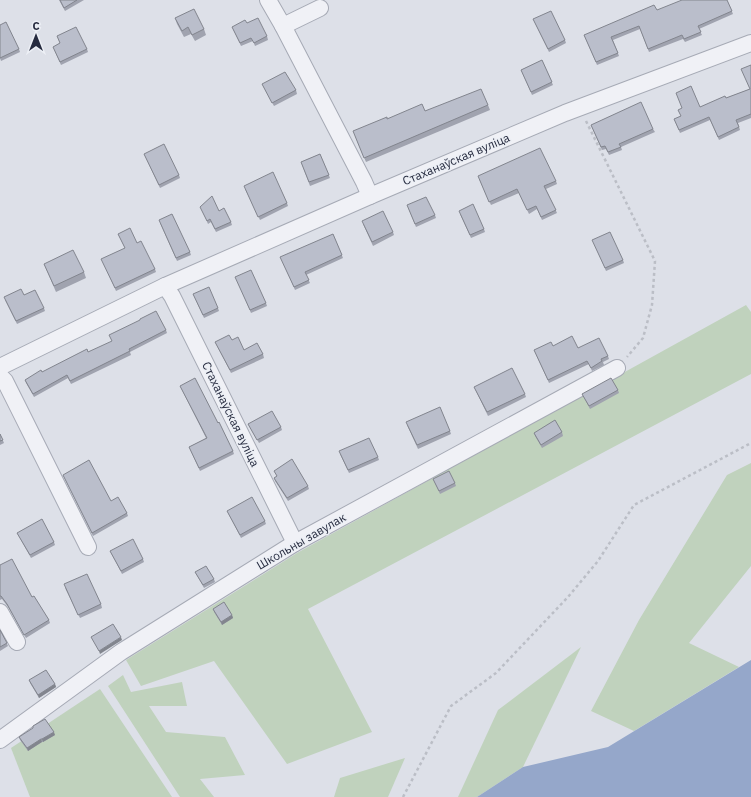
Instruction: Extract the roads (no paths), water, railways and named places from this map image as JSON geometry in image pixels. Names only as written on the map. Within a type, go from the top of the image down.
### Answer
[{"type":"street","points":[[268,0],[283,26],[370,196]]},
{"type":"street","points":[[283,26],[320,8]]},
{"type":"street","name":"Стаханаўская вуліца","points":[[0,367],[165,286],[370,196],[565,113],[751,43]]},
{"type":"street","name":"Стаханаўская вуліца","points":[[165,286],[172,296],[295,543]]},
{"type":"street","name":"Школьны завулак","points":[[0,740],[121,652],[295,543],[617,368]]},
{"type":"street","points":[[0,376],[5,381],[88,546]]},
{"type":"street","points":[[0,612],[17,642]]},
{"type":"water","points":[[751,660],[751,797],[477,797],[523,767],[608,747]]}]
